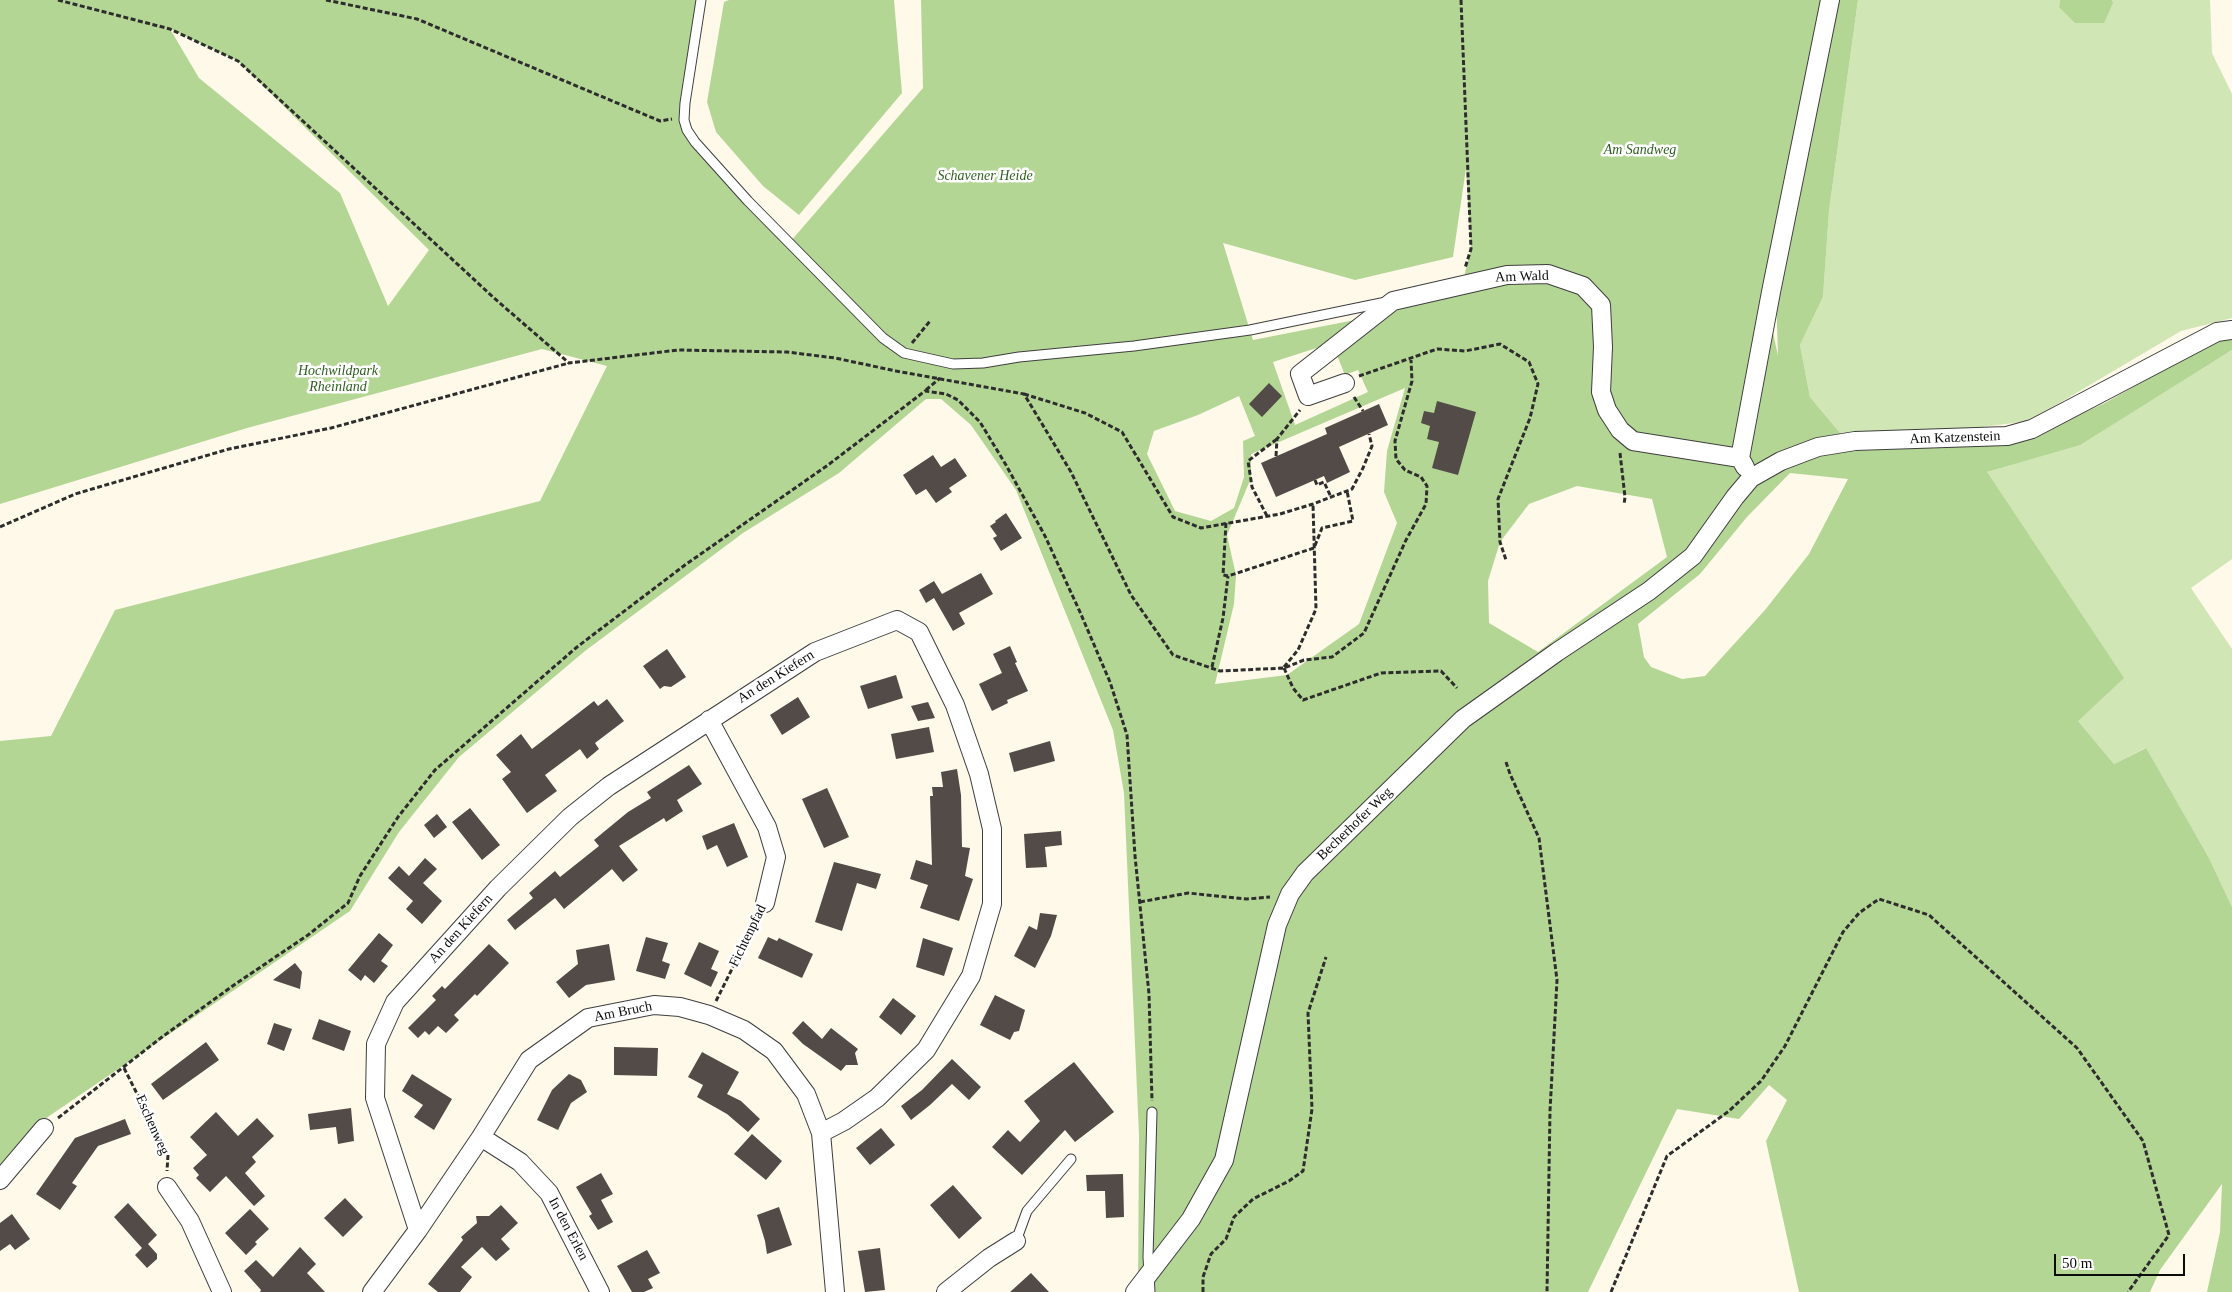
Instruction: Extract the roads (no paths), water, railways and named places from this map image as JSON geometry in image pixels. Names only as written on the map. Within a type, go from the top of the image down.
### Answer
[{"type":"street","points":[[1752,478],[1740,458],[1771,292],[1830,0]]},
{"type":"street","name":"Am Wald","points":[[1345,383],[1308,396],[1300,374],[1393,301],[1506,275],[1548,274],[1584,286],[1601,305],[1604,347],[1601,392],[1607,410],[1620,430],[1633,441],[1740,458]]},
{"type":"street","name":"Am Katzenstein","points":[[1752,478],[1781,461],[1818,446],[1855,441],[2007,436],[2032,428],[2217,332],[2232,330]]},
{"type":"street","name":"Becherhofer Weg","points":[[1135,1292],[1150,1284],[1191,1219],[1224,1160],[1277,925],[1290,894],[1305,873],[1463,719],[1557,652],[1649,591],[1693,556],[1752,478]]},
{"type":"street","name":"An den Kiefern","points":[[418,1230],[375,1098],[376,1044],[395,1002],[498,888],[570,817],[609,786],[815,652],[897,620],[919,632],[955,705],[979,774],[992,829],[992,904],[970,976],[926,1050],[876,1098],[844,1121],[821,1133]]},
{"type":"street","name":"Fichtenpfad","points":[[709,720],[738,769],[767,827],[776,857],[765,903]]},
{"type":"street","name":"Am Bruch","points":[[372,1292],[418,1230],[481,1137],[529,1060],[588,1018],[654,1005],[680,1007],[710,1015],[744,1030],[774,1051],[806,1094],[821,1133],[835,1292]]},
{"type":"street","points":[[0,1180],[44,1128]]},
{"type":"street","name":"In den Erlen","points":[[481,1137],[520,1162],[549,1194],[600,1292]]},
{"type":"street","points":[[167,1187],[190,1221],[222,1292]]},
{"type":"street","points":[[946,1292],[988,1258],[1016,1241]]},
{"type":"lane","points":[[701,0],[685,103],[684,120],[687,130],[694,142],[748,201],[883,338],[904,354],[953,364],[983,363],[1018,356],[1134,346],[1212,336],[1393,301]]},
{"type":"lane","points":[[1150,1284],[1152,1112]]},
{"type":"lane","points":[[1016,1241],[1027,1211],[1071,1158]]},
{"type":"park label","name":"Am Sandweg","points":[[1640,150]]},
{"type":"park label","name":"Schavener Heide","points":[[985,176]]},
{"type":"park label","name":"Hochwildpark Rheinland","points":[[338,380]]}]
